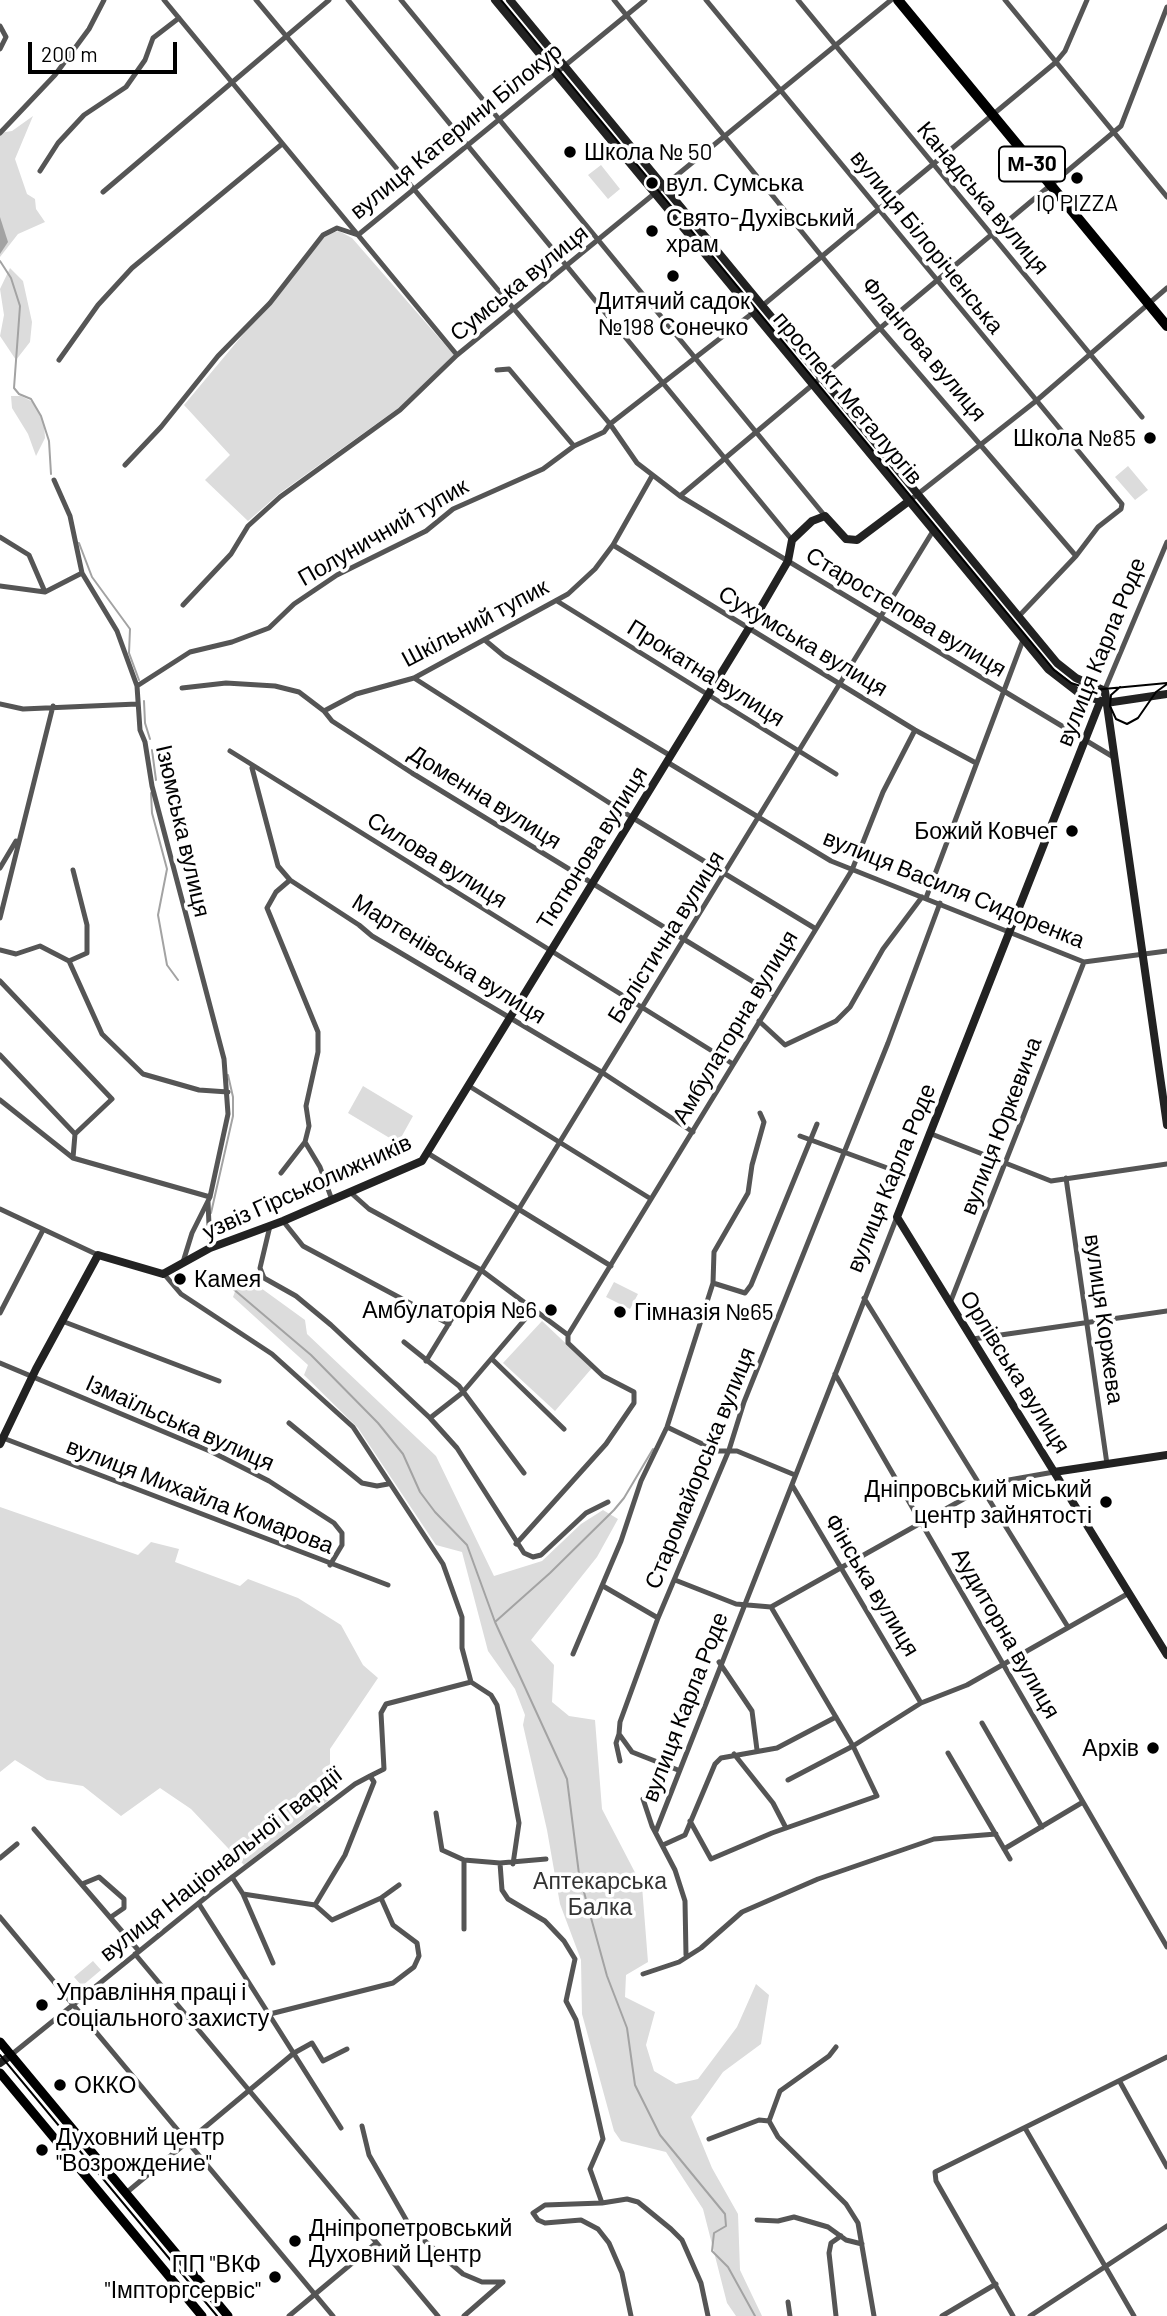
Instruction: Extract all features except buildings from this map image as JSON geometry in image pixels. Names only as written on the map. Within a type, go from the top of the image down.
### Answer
[{"type":"highway","name":"М-30","points":[[898,0],[1167,326]]},
{"type":"main road","points":[[0,2042],[228,2316]]},
{"type":"main road","points":[[0,2073],[202,2316]]},
{"type":"street","points":[[0,133],[70,55],[97,16],[104,0]]},
{"type":"street","points":[[164,0],[457,355]]},
{"type":"street","name":"Старостепова вулиця","points":[[256,0],[512,310],[610,424],[637,463],[680,496],[1115,758]]},
{"type":"street","points":[[103,192],[329,0]]},
{"type":"street","points":[[348,0],[666,384],[724,456],[725,463],[792,540],[812,521],[825,516]]},
{"type":"street","points":[[401,0],[598,242],[846,539],[857,540],[918,495],[1036,401],[1167,288]]},
{"type":"street","name":"проспект Металургів","points":[[495,0],[1023,640],[1060,682],[1103,702]]},
{"type":"street","name":"проспект Металургів","points":[[510,0],[1018,616],[1068,673],[1105,691]]},
{"type":"street","name":"Флангова вулиця","points":[[614,0],[879,327],[1076,556]]},
{"type":"street","name":"вулиця Катерини Білокур","points":[[125,465],[162,427],[218,356],[270,303],[323,235],[337,228],[358,235],[645,0]]},
{"type":"street","name":"вулиця Білоріченська","points":[[705,0],[934,281],[1123,506],[1098,527],[1076,556]]},
{"type":"street","name":"Канадська вулиця","points":[[798,0],[1142,417]]},
{"type":"street","name":"Сумська вулиця","points":[[183,605],[231,554],[248,526],[281,497],[400,410],[457,355],[568,267],[891,0]]},
{"type":"street","points":[[1005,0],[1167,197]]},
{"type":"street","points":[[1011,7],[1014,0]]},
{"type":"street","name":"Полуничний тупик","points":[[137,686],[190,652],[232,642],[269,628],[295,604],[337,575],[426,531],[460,505],[543,470],[574,446],[604,432],[610,424],[666,384],[754,313],[1055,63],[1065,51],[1087,0]]},
{"type":"street","points":[[680,496],[724,456],[990,234],[1051,187],[1121,126],[1165,19],[1167,7]]},
{"type":"street","points":[[40,171],[58,143],[85,115],[119,95],[145,60],[153,38],[179,18]]},
{"type":"street","points":[[0,26],[6,37],[0,49]]},
{"type":"street","points":[[60,360],[98,304],[132,268],[282,144]]},
{"type":"street","points":[[497,370],[509,369],[574,446]]},
{"type":"street","name":"Шкільний тупик","points":[[324,711],[356,694],[414,678],[557,601],[595,569],[613,545],[652,476]]},
{"type":"street","name":"Ізюмська вулиця","points":[[54,480],[70,516],[82,573],[117,631],[137,686],[137,704],[160,821],[202,988],[215,1022],[228,1091],[228,1114],[209,1199],[209,1248]]},
{"type":"street","name":"Балістична вулиця","points":[[426,1361],[726,874],[933,531]]},
{"type":"street","points":[[0,537],[29,555],[45,592]]},
{"type":"street","name":"Тютюнова вулиця","points":[[429,1154],[749,628],[788,561],[792,540]]},
{"type":"street","name":"вулиця Карла Роде","points":[[1105,691],[1167,542]]},
{"type":"street","name":"Сухумська вулиця","points":[[613,545],[915,730],[976,763]]},
{"type":"street","points":[[1018,616],[1076,556]]},
{"type":"street","points":[[0,586],[45,592],[82,573]]},
{"type":"street","name":"Прокатна вулиця","points":[[557,601],[836,774]]},
{"type":"street","points":[[759,1021],[785,1045],[836,1021],[850,1007],[883,949],[924,897],[1023,640]]},
{"type":"street","name":"вулиця Василя Сидоренка","points":[[486,641],[504,656],[759,819],[852,870],[1084,962],[1167,951]]},
{"type":"street","points":[[414,678],[633,818],[816,929]]},
{"type":"street","points":[[182,688],[226,683],[294,689],[324,711]]},
{"type":"street","points":[[1105,691],[1103,702],[1115,758],[1167,1125]]},
{"type":"street","points":[[1103,702],[1167,694]]},
{"type":"street","name":"вулиця Карла Роде","points":[[656,1831],[719,1662],[745,1606],[863,1298],[1103,702]]},
{"type":"street","points":[[0,704],[23,709],[137,704]]},
{"type":"street","points":[[0,918],[9,887],[9,872],[53,706]]},
{"type":"street","name":"Доменна вулиця","points":[[324,711],[332,721],[412,773],[775,995]]},
{"type":"street","name":"Амбулаторна вулиця","points":[[568,1335],[852,870],[883,792],[915,730]]},
{"type":"street","name":"Силова вулиця","points":[[230,751],[252,768],[733,1064]]},
{"type":"street","points":[[252,768],[278,866],[289,880],[276,892],[267,908],[317,1032],[318,1052],[306,1106],[309,1126],[305,1142],[281,1173]]},
{"type":"street","points":[[0,868],[22,830]]},
{"type":"street","points":[[69,961],[87,953],[87,925],[73,870]]},
{"type":"street","name":"Мартенівська вулиця","points":[[289,880],[372,936],[603,1073],[693,1132]]},
{"type":"street","name":"Старомайорська вулиця","points":[[620,1761],[616,1743],[620,1722],[658,1618],[729,1450],[744,1402],[845,1153],[940,904]]},
{"type":"street","points":[[0,950],[16,954],[40,946],[69,961],[102,1034],[143,1074],[199,1090],[228,1091]]},
{"type":"street","name":"вулиця Юркевича","points":[[950,1303],[1084,962]]},
{"type":"street","points":[[0,981],[112,1099],[75,1134],[73,1158]]},
{"type":"street","points":[[0,1055],[75,1134]]},
{"type":"street","points":[[469,1086],[651,1199]]},
{"type":"street","points":[[0,1100],[73,1158],[209,1199]]},
{"type":"street","points":[[573,1654],[580,1630],[603,1586],[629,1510],[667,1427],[713,1283],[714,1252],[748,1193],[752,1165],[765,1122],[760,1113]]},
{"type":"street","points":[[713,1283],[745,1293],[748,1290],[817,1124]]},
{"type":"street","points":[[929,1133],[1051,1181],[1167,1164]]},
{"type":"street","points":[[800,1136],[912,1177]]},
{"type":"street","points":[[305,1142],[320,1167],[332,1200]]},
{"type":"street","points":[[429,1154],[611,1266]]},
{"type":"street","name":"узвіз Гірськолижників","points":[[163,1274],[209,1248],[283,1221],[422,1161],[429,1154]]},
{"type":"street","name":"вулиця Коржева","points":[[1066,1178],[1107,1464]]},
{"type":"street","points":[[350,1192],[369,1209],[481,1270],[532,1311],[568,1335],[568,1343],[603,1376],[634,1392],[634,1404],[606,1444],[516,1544]]},
{"type":"street","name":"Ізюмська вулиця","points":[[182,1265],[192,1233],[209,1199]]},
{"type":"street","points":[[0,1209],[99,1255],[144,1265],[163,1274],[181,1294],[272,1354],[354,1427],[382,1467],[388,1484],[443,1563],[462,1617],[462,1648],[471,1682],[491,1695],[497,1705],[519,1824],[513,1864]]},
{"type":"street","name":"Орлівська вулиця","points":[[897,1217],[1167,1656]]},
{"type":"street","points":[[283,1221],[303,1246],[449,1324]]},
{"type":"street","points":[[270,1226],[260,1268],[264,1278],[296,1296],[331,1325],[430,1418],[457,1448],[516,1544],[528,1556],[541,1555],[578,1519],[608,1502]]},
{"type":"street","points":[[0,1313],[43,1230]]},
{"type":"street","points":[[2,1440],[61,1321],[99,1255]]},
{"type":"street","points":[[863,1298],[1068,1627]]},
{"type":"street","points":[[430,1418],[462,1393],[493,1360],[532,1311]]},
{"type":"street","points":[[973,1339],[1167,1311]]},
{"type":"street","points":[[61,1321],[219,1381]]},
{"type":"street","points":[[404,1342],[459,1386],[524,1473]]},
{"type":"street","points":[[493,1360],[564,1429]]},
{"type":"street","name":"Ізмаїльська вулиця","points":[[0,1363],[212,1452],[269,1481],[334,1522],[342,1533],[342,1545],[330,1564]]},
{"type":"street","name":"Аудиторна вулиця","points":[[835,1374],[1167,1947]]},
{"type":"street","points":[[289,1423],[362,1483],[377,1486],[388,1484]]},
{"type":"street","points":[[667,1427],[717,1451],[729,1450],[795,1475]]},
{"type":"street","name":"вулиця Михайла Комарова","points":[[2,1440],[388,1585]]},
{"type":"street","points":[[675,1580],[745,1606],[771,1607],[992,1483],[1167,1455]]},
{"type":"street","name":"Фінська вулиця","points":[[792,1485],[921,1703]]},
{"type":"street","points":[[603,1586],[658,1618]]},
{"type":"street","points":[[788,1780],[853,1746],[921,1703],[967,1685],[1129,1593]]},
{"type":"street","points":[[690,1821],[711,1859],[786,1828],[877,1796],[853,1746],[771,1607]]},
{"type":"street","points":[[719,1662],[752,1711],[757,1750]]},
{"type":"street","points":[[315,1905],[345,1856],[374,1782],[370,1776],[384,1769],[381,1713],[386,1704],[471,1682]]},
{"type":"street","points":[[663,1845],[685,1835],[715,1764],[721,1758],[778,1748],[835,1717]]},
{"type":"street","points":[[982,1723],[1042,1827]]},
{"type":"street","points":[[619,1734],[632,1752],[678,1770]]},
{"type":"street","points":[[948,1753],[1010,1859]]},
{"type":"street","points":[[734,1754],[773,1802],[786,1828]]},
{"type":"street","name":"вулиця Національної Гвардії","points":[[0,2063],[232,1877],[355,1784],[370,1776]]},
{"type":"street","points":[[643,1799],[685,1901],[687,1955]]},
{"type":"street","points":[[1004,1849],[1083,1802]]},
{"type":"street","points":[[436,1813],[442,1850],[464,1860],[513,1864],[546,1859]]},
{"type":"street","points":[[34,1829],[111,1917],[248,2092],[438,2316]]},
{"type":"street","points":[[643,1975],[679,1962],[701,1948],[742,1912],[818,1879],[934,1839],[996,1834]]},
{"type":"street","points":[[0,1858],[17,1844]]},
{"type":"street","points":[[464,1860],[464,1929]]},
{"type":"street","points":[[500,1863],[502,1890],[508,1899],[545,1921],[572,1950],[575,1959],[566,2001],[576,2021],[603,2139],[590,2169],[602,2203]]},
{"type":"street","points":[[82,1884],[99,1877],[124,1899],[124,1908],[111,1917]]},
{"type":"street","points":[[232,1877],[243,1894],[273,1963]]},
{"type":"street","points":[[243,1894],[315,1905],[332,1920],[381,1898],[399,1885]]},
{"type":"street","points":[[270,2014],[393,1983],[414,1967],[419,1955],[418,1942],[393,1925],[381,1898]]},
{"type":"street","points":[[199,1904],[341,2128]]},
{"type":"street","points":[[0,1917],[333,2316]]},
{"type":"street","points":[[126,2193],[294,2053],[312,2043],[323,2062],[347,2049]]},
{"type":"street","points":[[836,2047],[830,2056],[780,2091],[769,2121],[778,2137],[846,2204],[858,2223],[874,2316]]},
{"type":"street","points":[[1013,2316],[936,2182],[934,2177],[938,2169],[1025,2129],[1167,2057]]},
{"type":"street","points":[[1119,2082],[1167,2167]]},
{"type":"street","points":[[709,2139],[759,2120],[769,2121]]},
{"type":"street","points":[[362,2126],[369,2155],[412,2230],[463,2274],[482,2282],[503,2282],[464,2316]]},
{"type":"street","points":[[1025,2129],[1134,2316]]},
{"type":"street","points":[[631,2316],[622,2273],[609,2243],[598,2229],[581,2220],[545,2223],[538,2220],[533,2213],[545,2205],[602,2203],[627,2199],[638,2202],[682,2241],[701,2283],[708,2316]]},
{"type":"street","points":[[757,2220],[778,2221],[794,2217],[828,2227],[841,2236],[862,2244]]},
{"type":"street","points":[[1030,2316],[1167,2226]]},
{"type":"street","points":[[836,2316],[829,2253],[831,2243],[841,2236]]},
{"type":"street","points":[[289,2316],[376,2244]]},
{"type":"street","points":[[942,2316],[954,2313],[996,2284]]},
{"type":"street","points":[[788,2302],[790,2316]]},
{"type":"green space","points":[[33,116],[15,159],[27,194],[35,199],[36,209],[45,222],[18,234],[0,257],[0,133],[12,131]]},
{"type":"green space","points":[[601,165],[620,189],[608,199],[588,175]]},
{"type":"green space","points":[[339,231],[352,238],[454,355],[415,396],[280,493],[248,521],[205,480],[230,455],[184,405],[327,234]]},
{"type":"green space","points":[[10,268],[23,281],[32,322],[30,342],[16,360],[0,336],[4,315],[0,289]]},
{"type":"green space","points":[[11,396],[21,396],[33,402],[44,423],[45,438],[36,456],[28,434],[12,408]]},
{"type":"green space","points":[[1128,466],[1148,490],[1135,500],[1115,477]]},
{"type":"green space","points":[[363,1086],[413,1116],[398,1143],[348,1113]]},
{"type":"green space","points":[[614,1282],[638,1294],[630,1309],[606,1297]]},
{"type":"green space","name":"Аптекарська Балка","points":[[254,1283],[305,1320],[307,1334],[436,1456],[494,1576],[542,1561],[581,1524],[603,1510],[618,1519],[597,1557],[531,1640],[554,1665],[552,1702],[569,1716],[595,1720],[602,1809],[642,1886],[648,1962],[626,1975],[625,1997],[655,2012],[646,2045],[654,2071],[676,2084],[698,2079],[737,2027],[756,1984],[769,1995],[761,2044],[723,2072],[691,2117],[712,2168],[738,2214],[740,2270],[762,2316],[736,2316],[727,2303],[703,2209],[666,2152],[621,2141],[614,2131],[582,2014],[581,1960],[560,1904],[547,1830],[523,1725],[525,1715],[515,1689],[488,1651],[462,1552],[436,1545],[358,1428],[304,1375],[308,1365],[233,1297],[237,1286]]},
{"type":"green space","points":[[542,1321],[592,1368],[555,1411],[503,1363]]},
{"type":"green space","points":[[0,1507],[138,1555],[151,1542],[179,1549],[175,1562],[240,1586],[248,1579],[298,1598],[341,1625],[363,1665],[378,1678],[330,1749],[330,1799],[244,1865],[191,1809],[160,1788],[121,1816],[83,1786],[47,1780],[15,1760],[0,1772]]},
{"type":"green space","points":[[93,1961],[101,1970],[82,1986],[74,1977]]},
{"type":"shaded area","points":[[0,217],[8,242],[0,254]]},
{"type":"waterway","points":[[0,261],[11,278],[20,306],[14,388],[19,394],[31,399],[41,416],[49,441],[51,474]]},
{"type":"waterway","points":[[79,543],[92,577],[130,629],[129,653],[139,680]]},
{"type":"waterway","points":[[144,701],[145,723],[150,739]]},
{"type":"waterway","points":[[152,750],[156,780]]},
{"type":"waterway","points":[[151,793],[152,813],[167,869],[158,915],[167,965],[178,980]]},
{"type":"waterway","points":[[211,1213],[233,1116],[233,1097],[228,1075]]},
{"type":"waterway","points":[[225,1282],[311,1355],[378,1423],[403,1454],[420,1492],[467,1545],[495,1622],[567,1779],[579,1874],[607,1976],[627,2028],[635,2085],[660,2135],[725,2214],[726,2226],[714,2233],[712,2251],[728,2267],[755,2316]]},
{"type":"waterway","points":[[495,1622],[614,1510],[653,1449]]},
{"type":"tram line","points":[[501,0],[1054,670],[1071,683],[1093,690],[1167,683]]},
{"type":"tram line","points":[[1120,687],[1111,695],[1110,706],[1116,719],[1127,724],[1138,718],[1156,692],[1167,684]]},
{"type":"tram line","points":[[0,2055],[217,2316]]},
{"type":"place","name":"Школа № 50","points":[[570,152]]},
{"type":"place","name":"IQ PIZZA","points":[[1077,178]]},
{"type":"place","name":"вул. Сумська","points":[[652,183]]},
{"type":"place","name":"Свято-Духівський храм","points":[[652,231]]},
{"type":"place","name":"Дитячий садок №198 Сонечко","points":[[673,276]]},
{"type":"place","name":"Школа №85","points":[[1150,438]]},
{"type":"place","name":"Божий Ковчег","points":[[1072,831]]},
{"type":"place","name":"Камея","points":[[180,1279]]},
{"type":"place","name":"Амбулаторія №6","points":[[551,1310]]},
{"type":"place","name":"Гімназія №65","points":[[620,1312]]},
{"type":"place","name":"Дніпровський міський центр зайнятості","points":[[1106,1502]]},
{"type":"place","name":"Архів","points":[[1153,1748]]},
{"type":"place","name":"Управління праці і соціального захисту","points":[[42,2005]]},
{"type":"place","name":"ОККО","points":[[60,2085]]},
{"type":"place","name":"Духовний центр \"Возрождение\"","points":[[42,2150]]},
{"type":"place","name":"Дніпропетровський Духовний Центр","points":[[295,2241]]},
{"type":"place","name":"ПП \"ВКФ \"Імпторгсервіс\"","points":[[275,2277]]}]
